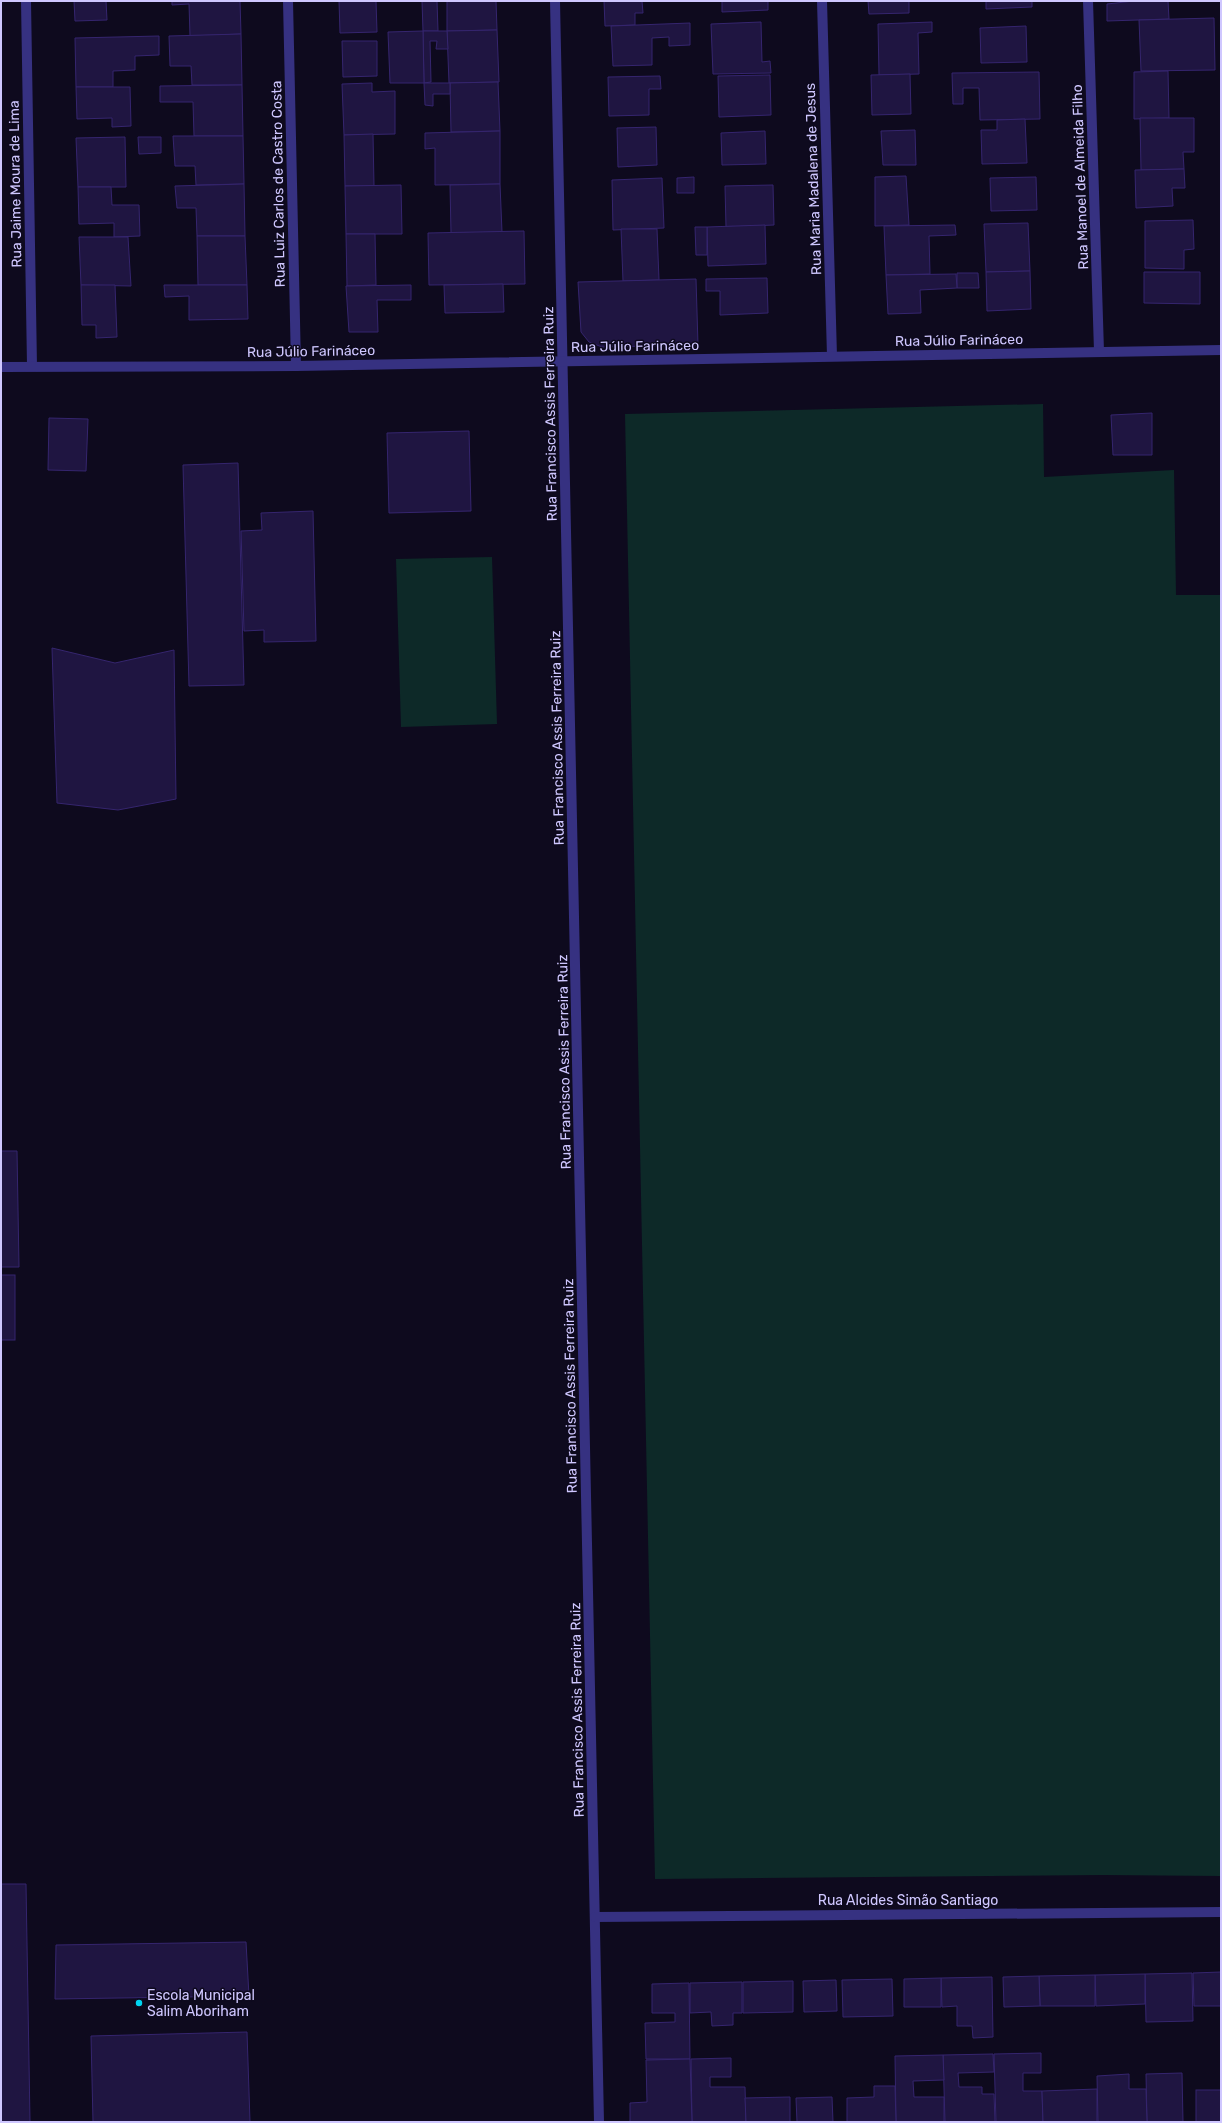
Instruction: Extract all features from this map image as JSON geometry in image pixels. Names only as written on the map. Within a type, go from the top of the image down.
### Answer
[{"type":"street","name":"Rua Jaime Moura de Lima","points":[[26,1],[32,366]]},
{"type":"street","name":"Rua Luiz Carlos de Castro Costa","points":[[288,1],[296,366]]},
{"type":"street","name":"Rua Francisco Assis Ferreira Ruiz","points":[[555,1],[599,2122]]},
{"type":"street","name":"Rua Maria Madalena de Jesus","points":[[822,1],[832,356]]},
{"type":"street","name":"Rua Manoel de Almeida Filho","points":[[1088,1],[1099,351]]},
{"type":"street","name":"Rua Júlio Farináceo","points":[[1,367],[296,366],[1221,350]]},
{"type":"street","name":"Rua Alcides Simão Santiago","points":[[595,1917],[1221,1912]]},
{"type":"green space","points":[[1043,404],[1044,477],[1174,470],[1176,595],[1221,595],[1221,1876],[1103,1875],[655,1879],[625,414]]},
{"type":"green space","points":[[492,557],[497,724],[401,727],[396,559]]},
{"type":"building","points":[[74,1],[106,1],[107,20],[75,21]]},
{"type":"building","points":[[172,1],[240,1],[241,34],[190,36],[189,4],[172,5]]},
{"type":"building","points":[[339,1],[376,1],[377,32],[340,33]]},
{"type":"building","points":[[422,1],[437,1],[438,31],[423,31]]},
{"type":"building","points":[[447,1],[496,1],[497,30],[447,31]]},
{"type":"building","points":[[604,1],[642,1],[643,13],[635,13],[635,25],[605,26]]},
{"type":"building","points":[[722,1],[768,1],[768,10],[722,12]]},
{"type":"building","points":[[868,1],[909,1],[909,13],[869,14]]},
{"type":"building","points":[[986,1],[1032,1],[1032,7],[986,9]]},
{"type":"building","points":[[1134,1],[1168,1],[1169,19],[1107,21],[1107,4]]},
{"type":"building","points":[[1214,18],[1215,70],[1141,71],[1139,20]]},
{"type":"building","points":[[761,22],[762,62],[770,61],[771,73],[713,74],[711,24]]},
{"type":"building","points":[[932,22],[932,32],[918,33],[919,74],[879,75],[878,24]]},
{"type":"building","points":[[690,23],[690,45],[669,46],[669,37],[652,38],[652,65],[613,66],[611,26]]},
{"type":"building","points":[[1026,26],[1027,62],[981,63],[980,28]]},
{"type":"building","points":[[497,30],[499,82],[449,83],[447,31]]},
{"type":"building","points":[[423,31],[447,31],[448,49],[436,49],[437,41],[430,41],[431,82],[424,83]]},
{"type":"building","points":[[423,31],[424,83],[390,83],[388,32]]},
{"type":"building","points":[[241,34],[242,85],[192,85],[191,66],[170,66],[169,36]]},
{"type":"building","points":[[159,36],[159,55],[135,56],[135,70],[113,71],[113,87],[76,87],[75,38]]},
{"type":"building","points":[[342,41],[377,41],[377,76],[343,77]]},
{"type":"building","points":[[1168,71],[1169,118],[1134,119],[1134,72]]},
{"type":"building","points":[[1039,72],[1040,119],[980,120],[979,88],[963,88],[963,104],[953,104],[952,73]]},
{"type":"building","points":[[910,74],[911,114],[872,115],[871,75]]},
{"type":"building","points":[[770,75],[771,115],[719,117],[718,76]]},
{"type":"building","points":[[660,76],[661,89],[649,89],[649,115],[609,116],[608,77]]},
{"type":"building","points":[[498,82],[500,131],[451,132],[450,83]]},
{"type":"building","points":[[372,83],[372,92],[395,91],[395,134],[344,135],[342,84]]},
{"type":"building","points":[[424,83],[450,83],[450,94],[433,94],[433,106],[425,105]]},
{"type":"building","points":[[242,85],[243,136],[194,136],[193,102],[160,102],[160,86]]},
{"type":"building","points":[[76,87],[130,87],[131,126],[112,127],[112,118],[77,119]]},
{"type":"building","points":[[1140,118],[1194,118],[1194,152],[1183,152],[1184,169],[1141,170]]},
{"type":"building","points":[[1025,119],[1027,163],[982,164],[981,130],[997,130],[997,120]]},
{"type":"building","points":[[656,127],[657,165],[618,167],[617,128]]},
{"type":"building","points":[[915,130],[916,165],[883,165],[881,131]]},
{"type":"building","points":[[500,131],[500,184],[435,185],[435,148],[425,149],[425,133]]},
{"type":"building","points":[[765,131],[766,164],[722,165],[721,133]]},
{"type":"building","points":[[373,134],[374,186],[345,186],[344,135]]},
{"type":"building","points":[[173,136],[243,136],[244,184],[196,185],[195,166],[175,166]]},
{"type":"building","points":[[125,137],[126,187],[78,187],[76,138]]},
{"type":"building","points":[[138,137],[161,137],[161,153],[139,154]]},
{"type":"building","points":[[1184,169],[1185,188],[1172,188],[1173,206],[1136,208],[1135,170]]},
{"type":"building","points":[[906,176],[909,225],[875,226],[875,177]]},
{"type":"building","points":[[694,177],[694,193],[677,193],[677,178]]},
{"type":"building","points":[[1036,177],[1037,210],[991,211],[990,178]]},
{"type":"building","points":[[662,178],[664,228],[613,230],[612,180]]},
{"type":"building","points":[[244,184],[245,236],[197,236],[196,208],[177,208],[175,186]]},
{"type":"building","points":[[500,184],[502,232],[451,233],[450,185]]},
{"type":"building","points":[[401,185],[402,234],[346,234],[345,186]]},
{"type":"building","points":[[773,185],[774,225],[726,227],[725,186]]},
{"type":"building","points":[[78,187],[111,187],[112,205],[139,205],[140,236],[114,237],[114,223],[79,224]]},
{"type":"building","points":[[1193,220],[1194,249],[1184,250],[1184,269],[1145,268],[1145,221]]},
{"type":"building","points":[[1028,223],[1030,271],[986,272],[984,224]]},
{"type":"building","points":[[765,225],[766,264],[708,266],[707,227]]},
{"type":"building","points":[[955,225],[956,235],[929,236],[930,274],[886,275],[884,226]]},
{"type":"building","points":[[695,227],[707,227],[707,255],[696,255]]},
{"type":"building","points":[[621,229],[657,229],[659,280],[623,281]]},
{"type":"building","points":[[524,231],[525,284],[429,285],[428,233]]},
{"type":"building","points":[[346,234],[375,234],[376,285],[347,286]]},
{"type":"building","points":[[197,236],[245,236],[247,285],[198,285]]},
{"type":"building","points":[[79,237],[128,237],[131,286],[81,285]]},
{"type":"building","points":[[1030,271],[1031,309],[987,311],[986,272]]},
{"type":"building","points":[[1144,272],[1200,272],[1200,304],[1144,303]]},
{"type":"building","points":[[957,273],[978,273],[979,288],[957,288]]},
{"type":"building","points":[[956,274],[957,288],[920,290],[921,313],[888,314],[886,275]]},
{"type":"building","points":[[767,278],[768,313],[720,315],[720,291],[706,291],[706,279]]},
{"type":"building","points":[[696,279],[698,345],[602,347],[589,342],[581,332],[578,282]]},
{"type":"building","points":[[503,284],[504,312],[445,313],[444,285]]},
{"type":"building","points":[[81,285],[115,285],[117,337],[96,338],[96,325],[82,325]]},
{"type":"building","points":[[164,285],[247,285],[248,319],[189,320],[189,296],[165,297]]},
{"type":"building","points":[[411,285],[411,300],[377,300],[378,332],[349,332],[346,286]]},
{"type":"building","points":[[1152,413],[1152,455],[1113,455],[1111,415]]},
{"type":"building","points":[[49,418],[88,419],[86,471],[48,470]]},
{"type":"building","points":[[469,431],[471,511],[389,513],[387,433]]},
{"type":"building","points":[[238,463],[244,685],[189,686],[183,465]]},
{"type":"building","points":[[313,511],[316,641],[264,642],[264,630],[244,631],[241,531],[262,530],[261,513]]},
{"type":"building","points":[[52,648],[115,663],[174,650],[176,799],[118,810],[57,803]]},
{"type":"building","points":[[1,1151],[17,1151],[19,1267],[1,1267]]},
{"type":"building","points":[[1,1275],[15,1275],[15,1340],[1,1340]]},
{"type":"building","points":[[1,1884],[26,1884],[30,2122],[1,2122]]},
{"type":"building","points":[[246,1942],[249,1996],[55,1999],[56,1945]]},
{"type":"building","points":[[1221,1972],[1221,2006],[1194,2006],[1193,1973]]},
{"type":"building","points":[[1192,1973],[1193,2021],[1146,2022],[1145,1974]]},
{"type":"building","points":[[1145,1974],[1145,2004],[1096,2006],[1095,1975]]},
{"type":"building","points":[[1095,1975],[1095,2006],[1040,2006],[1039,1976]]},
{"type":"building","points":[[1039,1976],[1040,2006],[1004,2007],[1003,1977]]},
{"type":"building","points":[[992,1977],[993,2037],[973,2038],[972,2026],[957,2026],[957,2006],[942,2007],[941,1978]]},
{"type":"building","points":[[941,1978],[941,2007],[904,2007],[904,1979]]},
{"type":"building","points":[[892,1979],[893,2016],[843,2017],[842,1980]]},
{"type":"building","points":[[836,1980],[837,2011],[804,2012],[803,1981]]},
{"type":"building","points":[[793,1981],[793,2012],[743,2013],[743,1982]]},
{"type":"building","points":[[742,1982],[742,2013],[733,2013],[733,2025],[712,2026],[711,2012],[690,2013],[690,1983]]},
{"type":"building","points":[[689,1983],[690,2059],[646,2059],[645,2023],[675,2022],[675,2013],[652,2013],[652,1984]]},
{"type":"building","points":[[247,2032],[250,2122],[93,2122],[91,2036]]},
{"type":"building","points":[[1041,2053],[1041,2073],[1023,2073],[1023,2091],[1042,2091],[1043,2122],[996,2122],[994,2054]]},
{"type":"building","points":[[993,2054],[994,2072],[958,2073],[959,2087],[982,2087],[982,2094],[994,2094],[995,2122],[945,2122],[943,2055]]},
{"type":"building","points":[[943,2055],[944,2080],[913,2081],[914,2097],[944,2097],[944,2122],[896,2122],[895,2056]]},
{"type":"building","points":[[731,2058],[731,2077],[710,2077],[710,2087],[745,2087],[746,2122],[692,2122],[691,2059]]},
{"type":"building","points":[[690,2059],[692,2122],[630,2122],[630,2103],[647,2102],[646,2060]]},
{"type":"building","points":[[1182,2073],[1183,2122],[1147,2122],[1146,2074]]},
{"type":"building","points":[[1129,2074],[1129,2089],[1146,2089],[1147,2122],[1098,2122],[1097,2076]]},
{"type":"building","points":[[874,2086],[895,2086],[896,2122],[847,2122],[847,2098],[874,2097]]},
{"type":"building","points":[[1097,2089],[1097,2122],[1043,2122],[1042,2091]]},
{"type":"building","points":[[1196,2090],[1221,2090],[1221,2122],[1196,2122]]},
{"type":"building","points":[[790,2097],[790,2122],[746,2122],[745,2098]]},
{"type":"building","points":[[832,2097],[833,2122],[797,2122],[796,2098]]},
{"type":"place","name":"Escola Municipal Salim Aboriham","points":[[139,2003]]}]
